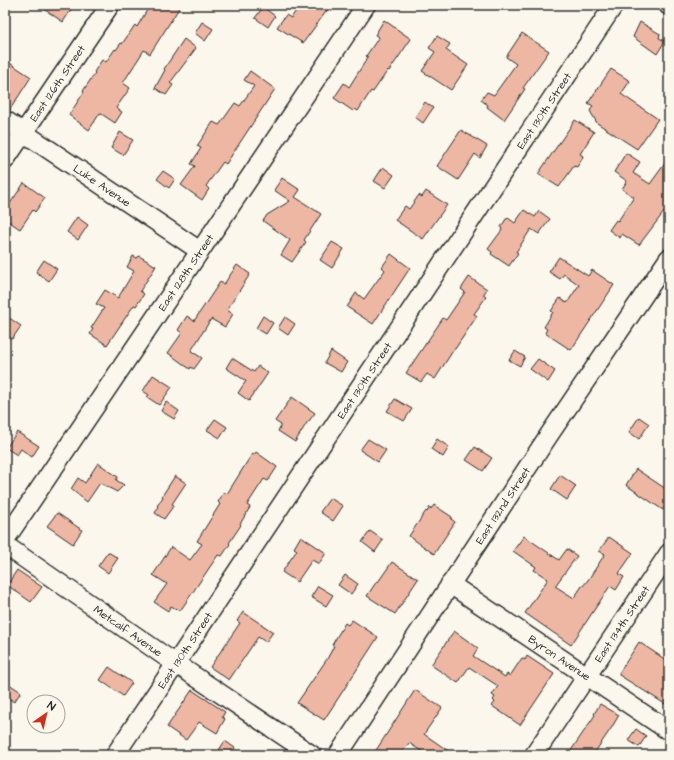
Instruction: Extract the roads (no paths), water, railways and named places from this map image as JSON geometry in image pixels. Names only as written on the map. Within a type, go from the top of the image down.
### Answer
[{"type":"street","name":"East 126th Street","points":[[5,160],[110,5]]},
{"type":"street","name":"East 128th Street","points":[[5,540],[366,5]]},
{"type":"street","name":"East 130th Street","points":[[115,755],[614,5]]},
{"type":"street","name":"Luke Avenue","points":[[5,120],[200,251]]},
{"type":"street","name":"East 132nd Street","points":[[338,755],[450,584],[669,258]]},
{"type":"street","name":"Metcalf Avenue","points":[[5,545],[312,755]]},
{"type":"street","name":"East 134th Street","points":[[534,755],[669,553]]},
{"type":"street","name":"Byron Avenue","points":[[450,584],[669,732]]}]
